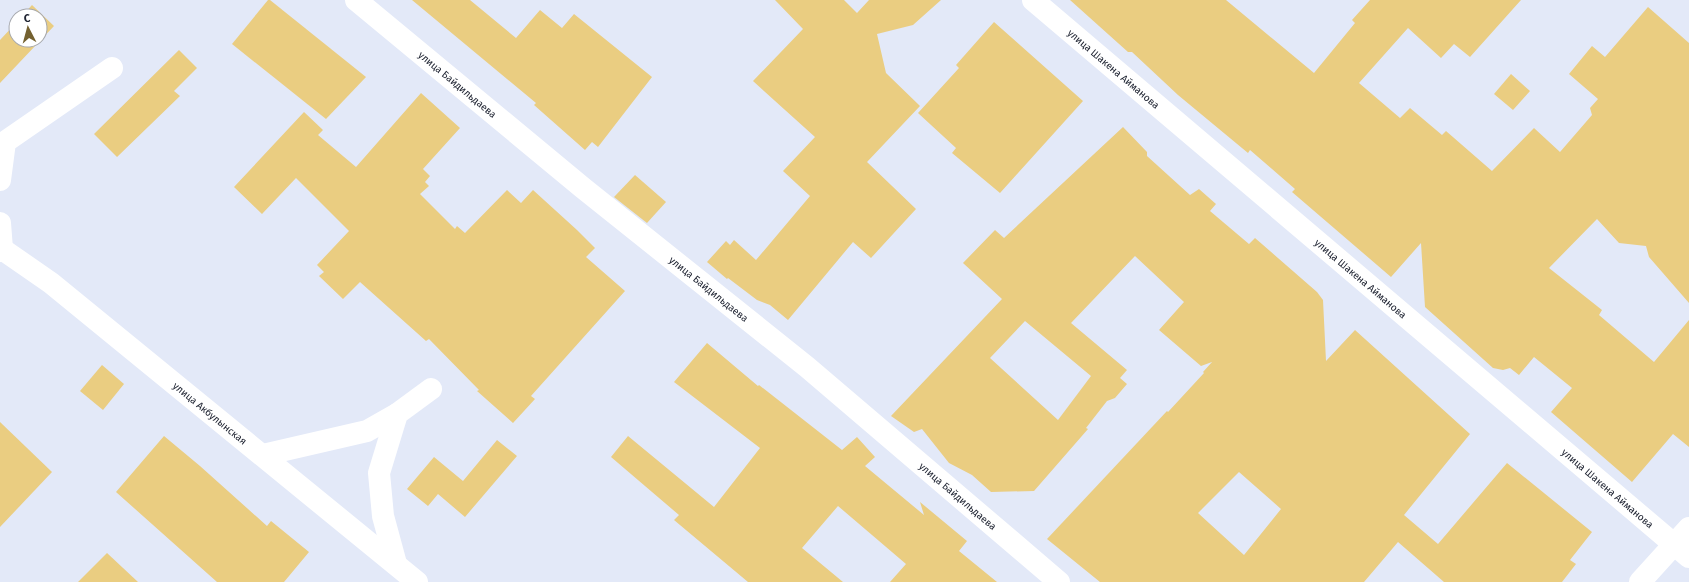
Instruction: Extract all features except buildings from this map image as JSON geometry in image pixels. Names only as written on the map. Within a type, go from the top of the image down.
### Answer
[{"type":"street","name":"улица Байдильдаева","points":[[356,0],[583,188],[807,367],[1059,582]]},
{"type":"street","name":"улица Шакена Айманова","points":[[1033,0],[1682,551]]},
{"type":"street","points":[[0,180],[5,142],[112,68]]},
{"type":"street","points":[[0,223],[1,250]]},
{"type":"street","name":"улица Акбулынская","points":[[1,250],[51,283],[417,582]]},
{"type":"street","points":[[262,455],[368,431],[397,414],[431,389]]},
{"type":"street","points":[[396,564],[384,516],[379,473],[397,414]]},
{"type":"street","points":[[1640,582],[1682,551],[1689,528]]}]
